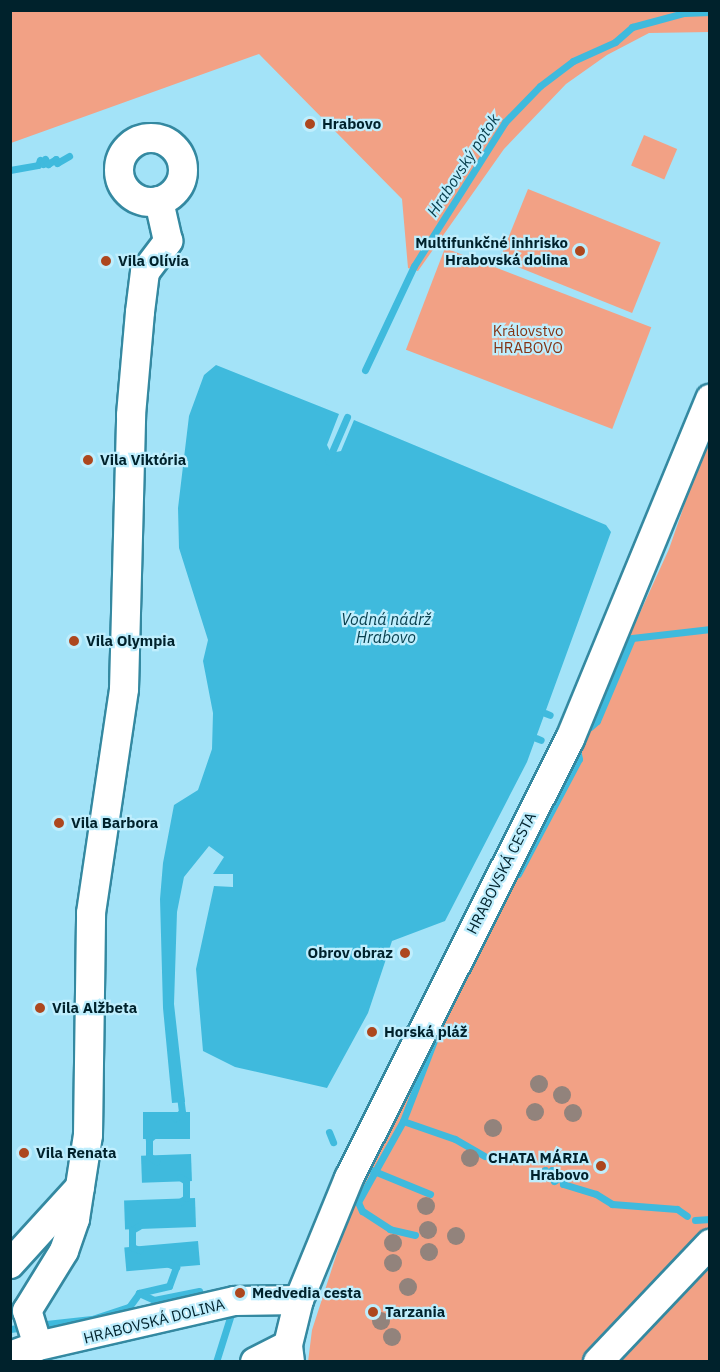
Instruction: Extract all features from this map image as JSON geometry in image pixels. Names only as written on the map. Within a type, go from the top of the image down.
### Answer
[{"type":"street","points":[[32,1330],[52,1270],[75,1220],[88,1135],[91,913],[124,689],[130,415],[140,312],[145,272],[168,241],[159,201]]},
{"type":"street","name":"HRABOVSKÁ CESTA","points":[[255,1362],[289,1353],[299,1300],[349,1178],[570,739],[710,399]]},
{"type":"street","points":[[10,1264],[80,1187]]},
{"type":"street","points":[[598,1362],[710,1244]]},
{"type":"street","name":"HRABOVSKÁ DOLINA","points":[[10,1356],[32,1330],[223,1304],[299,1300]]},
{"type":"green space","points":[[11,10],[709,10],[710,32],[649,33],[607,55],[566,84],[504,149],[418,271],[408,268],[402,199],[259,54],[11,143]]},
{"type":"green space","points":[[644,135],[677,149],[664,179],[631,165]]},
{"type":"green space","name":"Multifunkčné inhrisko Hrabovská dolina","points":[[528,189],[661,243],[632,313],[500,259]]},
{"type":"green space","name":"Královstvo HRABOVO","points":[[445,248],[651,327],[612,429],[406,350]]},
{"type":"green space","points":[[709,434],[709,1361],[308,1362],[312,1330],[361,1179],[567,773],[669,549]]},
{"type":"water","name":"Vodná nádrž Hrabovo","points":[[216,365],[339,414],[327,445],[331,453],[341,451],[354,420],[606,525],[611,532],[527,762],[445,921],[392,941],[368,1013],[327,1088],[235,1067],[203,1051],[196,969],[214,886],[233,887],[233,874],[213,874],[224,857],[209,846],[184,877],[177,912],[174,1004],[185,1102],[172,1103],[163,1008],[160,899],[163,863],[174,805],[198,790],[212,749],[213,713],[203,661],[208,640],[179,548],[178,508],[189,416],[204,375]]},
{"type":"water","points":[[143,1112],[190,1112],[190,1139],[143,1139]]},
{"type":"water","points":[[191,1154],[192,1181],[142,1183],[141,1156]]},
{"type":"water","points":[[195,1198],[196,1227],[125,1229],[124,1200]]},
{"type":"water","points":[[198,1241],[200,1265],[126,1271],[124,1247]]},
{"type":"waterway","name":"Hrabovský potok","points":[[365,370],[414,266],[505,122],[540,86],[573,61],[615,42],[632,27],[684,13],[710,12]]},
{"type":"waterway","points":[[10,170],[38,165],[40,160],[43,164],[45,159],[48,164],[56,159],[57,163],[69,156]]},
{"type":"waterway","name":"Hrabovský potok","points":[[328,461],[347,417]]},
{"type":"waterway","points":[[590,727],[597,721],[632,638],[710,629]]},
{"type":"waterway","points":[[545,713],[550,715]]},
{"type":"waterway","points":[[536,738],[541,740]]},
{"type":"waterway","points":[[518,874],[579,759],[578,754]]},
{"type":"waterway","points":[[415,1235],[390,1229],[362,1211],[358,1202],[403,1121],[437,1033]]},
{"type":"waterway","name":"Hrabovský potok","points":[[175,1118],[182,1112],[180,1096]]},
{"type":"waterway","points":[[403,1121],[455,1139],[484,1156]]},
{"type":"waterway","points":[[329,1132],[333,1142]]},
{"type":"waterway","name":"Hrabovský potok","points":[[155,1134],[149,1139],[149,1156],[156,1161]]},
{"type":"waterway","points":[[369,1169],[430,1194]]},
{"type":"waterway","points":[[538,1176],[545,1170],[546,1177],[552,1170],[554,1181],[562,1176],[563,1184],[596,1194],[612,1204],[677,1209],[687,1216]]},
{"type":"waterway","name":"Hrabovský potok","points":[[180,1177],[186,1181],[186,1198],[180,1202]]},
{"type":"waterway","points":[[695,1220],[710,1219]]},
{"type":"waterway","name":"Hrabovský potok","points":[[139,1226],[132,1230],[132,1247],[139,1250]]},
{"type":"waterway","name":"Hrabovský potok","points":[[169,1264],[176,1267],[169,1286],[139,1293],[154,1300],[199,1291]]},
{"type":"waterway","points":[[37,1325],[92,1319],[129,1307],[139,1293]]},
{"type":"waterway","name":"Hrabovský potok","points":[[216,1362],[232,1311]]},
{"type":"waterway","points":[[10,1329],[26,1327]]},
{"type":"place","name":"Hrabovo","points":[[310,124]]},
{"type":"place","name":"Multifunkčné inhrisko Hrabovská dolina","points":[[580,251]]},
{"type":"place","name":"Vila Olívia","points":[[106,261]]},
{"type":"place","name":"Vila Viktória","points":[[88,460]]},
{"type":"place","name":"Vila Olympia","points":[[74,641]]},
{"type":"place","name":"Vila Barbora","points":[[59,823]]},
{"type":"place","name":"Obrov obraz","points":[[405,953]]},
{"type":"place","name":"Vila Alžbeta","points":[[40,1008]]},
{"type":"place","name":"Horská pláž","points":[[372,1032]]},
{"type":"place","name":"Vila Renata","points":[[24,1153]]},
{"type":"place","name":"CHATA MÁRIA Hrabovo","points":[[601,1166]]},
{"type":"place","name":"Medvedia cesta","points":[[240,1293]]},
{"type":"place","name":"Tarzania","points":[[373,1312]]}]
